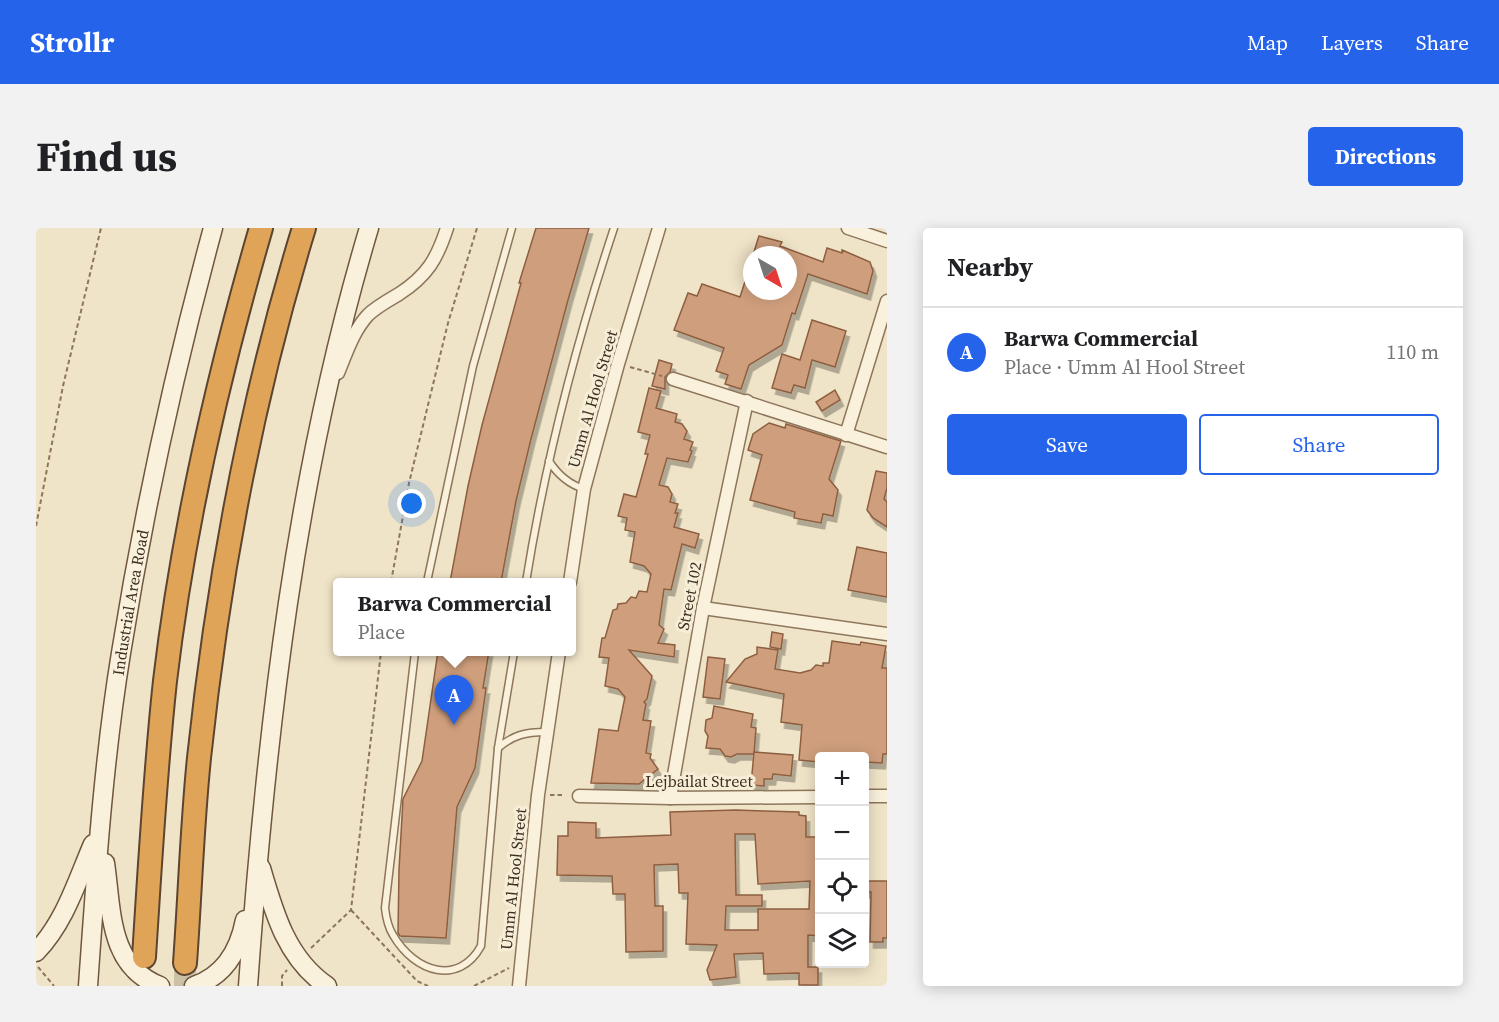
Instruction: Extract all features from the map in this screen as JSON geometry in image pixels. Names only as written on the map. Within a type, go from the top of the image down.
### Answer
[{"type":"highway","points":[[144,957],[165,680],[179,587],[219,386],[261,228]]},
{"type":"highway","points":[[185,963],[199,761],[213,643],[236,501],[281,303],[304,228]]},
{"type":"highway","points":[[281,303],[317,228]]},
{"type":"street","name":"Industrial Area Road","points":[[88,986],[100,828],[120,654],[153,473],[213,228]]},
{"type":"street","points":[[249,986],[258,854],[274,704],[295,562],[323,409],[339,337],[369,228]]},
{"type":"street","points":[[323,409],[360,326],[369,314],[424,275],[436,259],[447,228]]},
{"type":"street","name":"Umm Al Hool Street","points":[[571,578],[584,489],[618,364],[659,228]]},
{"type":"street","points":[[848,228],[887,241]]},
{"type":"street","points":[[846,435],[887,301]]},
{"type":"street","points":[[673,379],[887,447]]},
{"type":"street","name":"Street 102","points":[[670,798],[703,608],[747,402]]},
{"type":"street","points":[[703,608],[887,634]]},
{"type":"street","name":"Umm Al Hool Street","points":[[519,986],[538,795],[558,656]]},
{"type":"street","name":"Lejbailat Street","points":[[579,796],[815,797]]},
{"type":"street","points":[[869,796],[887,796]]},
{"type":"street","points":[[36,952],[44,944],[63,913],[100,828]]},
{"type":"street","points":[[100,828],[114,925],[121,953],[130,967],[145,980],[160,986]]},
{"type":"street","points":[[258,854],[276,916],[291,948],[313,977],[327,986]]},
{"type":"street","points":[[194,986],[218,974],[229,963],[236,949],[243,933],[258,854]]},
{"type":"street","name":"Umm Al Hool Street","points":[[521,967],[524,986]]},
{"type":"lane","points":[[428,578],[473,366],[512,228]]},
{"type":"lane","points":[[526,578],[549,462],[594,286],[614,228]]},
{"type":"lane","points":[[549,462],[566,481],[584,489]]},
{"type":"lane","points":[[414,656],[385,908],[388,926],[400,945],[421,966],[437,976],[450,977],[461,974],[476,960],[481,946],[498,748],[513,656]]},
{"type":"lane","points":[[498,748],[510,738],[522,733],[546,732]]},
{"type":"path","points":[[36,526],[63,386],[101,228]]},
{"type":"path","points":[[392,578],[417,449],[448,323],[477,228]]},
{"type":"path","points":[[618,364],[673,379]]},
{"type":"path","points":[[282,986],[282,976],[351,910],[380,656]]},
{"type":"path","points":[[538,795],[579,796]]},
{"type":"path","points":[[351,910],[417,981],[428,986]]},
{"type":"path","points":[[36,965],[54,986]]},
{"type":"path","points":[[474,986],[509,967],[521,967]]},
{"type":"building","points":[[536,228],[589,228],[531,439],[516,501],[502,578],[451,578],[482,425],[521,283],[519,283]]},
{"type":"building","points":[[759,236],[782,242],[780,246],[756,246]]},
{"type":"building","points":[[827,248],[842,253],[842,250],[870,262],[873,271],[867,294],[808,274],[782,345],[749,365],[741,389],[725,384],[728,375],[716,371],[724,348],[674,330],[688,293],[697,296],[702,284],[740,297],[743,288],[743,300],[797,300],[797,252],[823,262]]},
{"type":"building","points":[[812,320],[846,331],[835,367],[812,360],[805,388],[794,385],[791,393],[772,388],[782,354],[800,360]]},
{"type":"building","points":[[659,360],[672,364],[670,372],[665,377],[665,389],[652,386]]},
{"type":"building","points":[[649,388],[661,391],[656,408],[677,414],[675,422],[682,424],[687,431],[684,439],[693,442],[688,462],[667,458],[659,485],[668,487],[672,494],[670,502],[678,504],[674,527],[699,534],[695,548],[682,544],[671,590],[664,589],[659,625],[664,629],[658,643],[675,645],[674,657],[629,650],[652,676],[647,699],[644,702],[646,704],[643,720],[651,721],[646,753],[651,754],[650,758],[658,769],[639,784],[591,783],[599,729],[618,731],[625,697],[618,689],[605,686],[609,658],[599,657],[602,638],[605,638],[613,610],[617,609],[618,604],[626,603],[631,597],[636,598],[639,591],[647,592],[651,574],[644,566],[630,562],[635,532],[625,530],[627,518],[618,516],[624,494],[636,497],[648,454],[645,454],[650,435],[638,432]]},
{"type":"building","points":[[835,390],[840,400],[822,411],[816,402]]},
{"type":"building","points":[[769,423],[785,428],[786,424],[841,441],[829,479],[838,490],[833,516],[823,514],[821,523],[794,518],[795,512],[750,500],[762,455],[748,450],[753,434]]},
{"type":"building","points":[[876,471],[887,473],[884,499],[887,502],[887,527],[873,518],[867,510]]},
{"type":"building","points":[[857,547],[887,553],[887,597],[848,590]]},
{"type":"building","points":[[772,632],[783,634],[781,649],[770,647]]},
{"type":"building","points":[[832,641],[886,646],[882,668],[887,668],[887,754],[883,754],[882,763],[869,762],[869,752],[815,752],[815,762],[799,760],[802,725],[781,722],[784,694],[726,682],[745,659],[757,654],[757,647],[778,650],[775,669],[800,673],[811,670],[816,665],[823,666],[823,663],[829,663]]},
{"type":"building","points":[[437,656],[488,656],[475,768],[457,807],[446,938],[400,936],[398,933],[403,799],[422,761]]},
{"type":"building","points":[[708,657],[725,659],[720,699],[703,697]]},
{"type":"building","points":[[714,706],[753,714],[751,727],[756,728],[754,754],[737,754],[731,757],[725,756],[720,749],[706,748],[708,736],[705,731],[706,720],[712,718]]},
{"type":"building","points":[[754,752],[793,755],[791,776],[773,774],[772,779],[764,779],[764,786],[751,785]]},
{"type":"building","points":[[736,810],[799,812],[799,815],[806,816],[806,837],[815,837],[815,936],[808,935],[808,967],[818,968],[818,985],[799,985],[799,973],[764,974],[763,953],[734,954],[736,977],[710,980],[707,970],[717,945],[686,944],[688,893],[679,893],[678,864],[654,865],[655,906],[663,906],[663,951],[626,952],[625,894],[613,894],[612,876],[557,875],[558,836],[568,836],[568,822],[596,823],[596,838],[671,835],[670,812]],"holes":[[[735,834],[755,834],[758,884],[810,881],[809,909],[758,909],[758,930],[725,930],[726,906],[762,906],[762,895],[736,895]]]},
{"type":"building","points":[[869,881],[887,881],[887,938],[883,938],[883,942],[870,942],[871,892],[869,892]]},
{"type":"tunnel","points":[[185,963],[185,986]]},
{"type":"place","name":"Barwa Commercial","points":[[454,725]]}]
